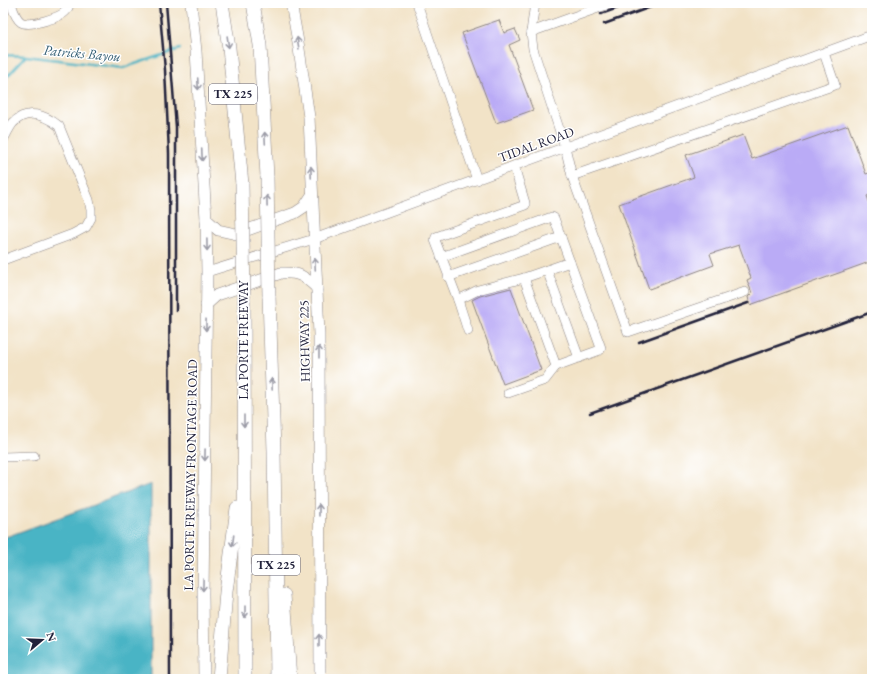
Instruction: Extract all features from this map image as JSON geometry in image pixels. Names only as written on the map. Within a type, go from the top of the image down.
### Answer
[{"type":"highway","name":"LA PORTE FREEWAY","points":[[222,3],[229,48],[242,184],[244,298],[245,679]]},
{"type":"highway","name":"LA PORTE FREEWAY","points":[[253,3],[260,45],[267,177],[274,451],[277,679]]},
{"type":"highway","points":[[274,451],[290,679]]},
{"type":"highway","points":[[219,679],[226,592],[244,461]]},
{"type":"main road","points":[[191,3],[195,35],[206,219],[207,272]]},
{"type":"main road","name":"HIGHWAY 225","points":[[291,3],[309,116],[319,334],[320,679]]},
{"type":"main road","points":[[206,219],[218,230],[236,234],[295,213],[304,207],[312,195]]},
{"type":"main road","name":"LA PORTE FREEWAY FRONTAGE ROAD","points":[[204,679],[203,594],[207,272]]},
{"type":"main road","points":[[206,305],[217,295],[281,273],[292,272],[304,276],[317,288]]},
{"type":"street","points":[[11,3],[15,14],[21,22],[31,24],[58,17],[66,12],[70,3]]},
{"type":"street","points":[[417,3],[478,180]]},
{"type":"street","points":[[535,3],[532,32],[533,49],[539,71],[565,147],[572,176],[628,332],[744,292]]},
{"type":"street","points":[[532,32],[612,3]]},
{"type":"street","name":"TIDAL ROAD","points":[[207,272],[314,239],[872,35]]},
{"type":"street","points":[[572,176],[835,85],[824,53]]},
{"type":"street","points":[[3,140],[12,125],[19,118],[28,115],[39,115],[50,118],[59,126],[89,200],[91,210],[91,218],[86,227],[73,234],[3,260]]},
{"type":"street","points":[[468,331],[435,240],[436,237],[525,205],[526,203],[514,166]]},
{"type":"street","points":[[441,256],[552,217],[554,218],[601,348],[600,350],[556,366],[545,380],[508,393]]},
{"type":"street","points":[[448,277],[561,237]]},
{"type":"street","points":[[458,300],[478,290],[524,278],[570,262]]},
{"type":"street","points":[[547,270],[579,358]]},
{"type":"street","points":[[524,278],[556,366]]},
{"type":"street","points":[[3,457],[34,456]]},
{"type":"water","points":[[151,484],[151,679],[3,679],[3,538]]},
{"type":"building","points":[[499,20],[504,33],[515,29],[520,40],[509,45],[533,110],[496,123],[462,33]]},
{"type":"building","points":[[848,125],[866,174],[872,172],[872,194],[867,196],[872,210],[872,261],[750,305],[748,297],[752,293],[747,280],[751,278],[739,245],[710,254],[714,265],[649,289],[619,204],[694,177],[686,155],[743,135],[752,159]]},
{"type":"building","points":[[511,288],[541,370],[503,384],[472,300],[480,296]]},
{"type":"waterway","name":"Patricks Bayou","points":[[3,55],[26,56],[123,68],[180,49]]},
{"type":"waterway","points":[[3,81],[25,57]]},
{"type":"railway","points":[[159,3],[165,70],[169,153],[170,679]]},
{"type":"railway","points":[[166,3],[176,127],[176,311]]},
{"type":"railway","points":[[601,14],[632,3]]},
{"type":"railway","points":[[604,24],[662,3]]},
{"type":"railway","points":[[639,342],[748,303]]},
{"type":"railway","points":[[590,413],[872,312]]}]
